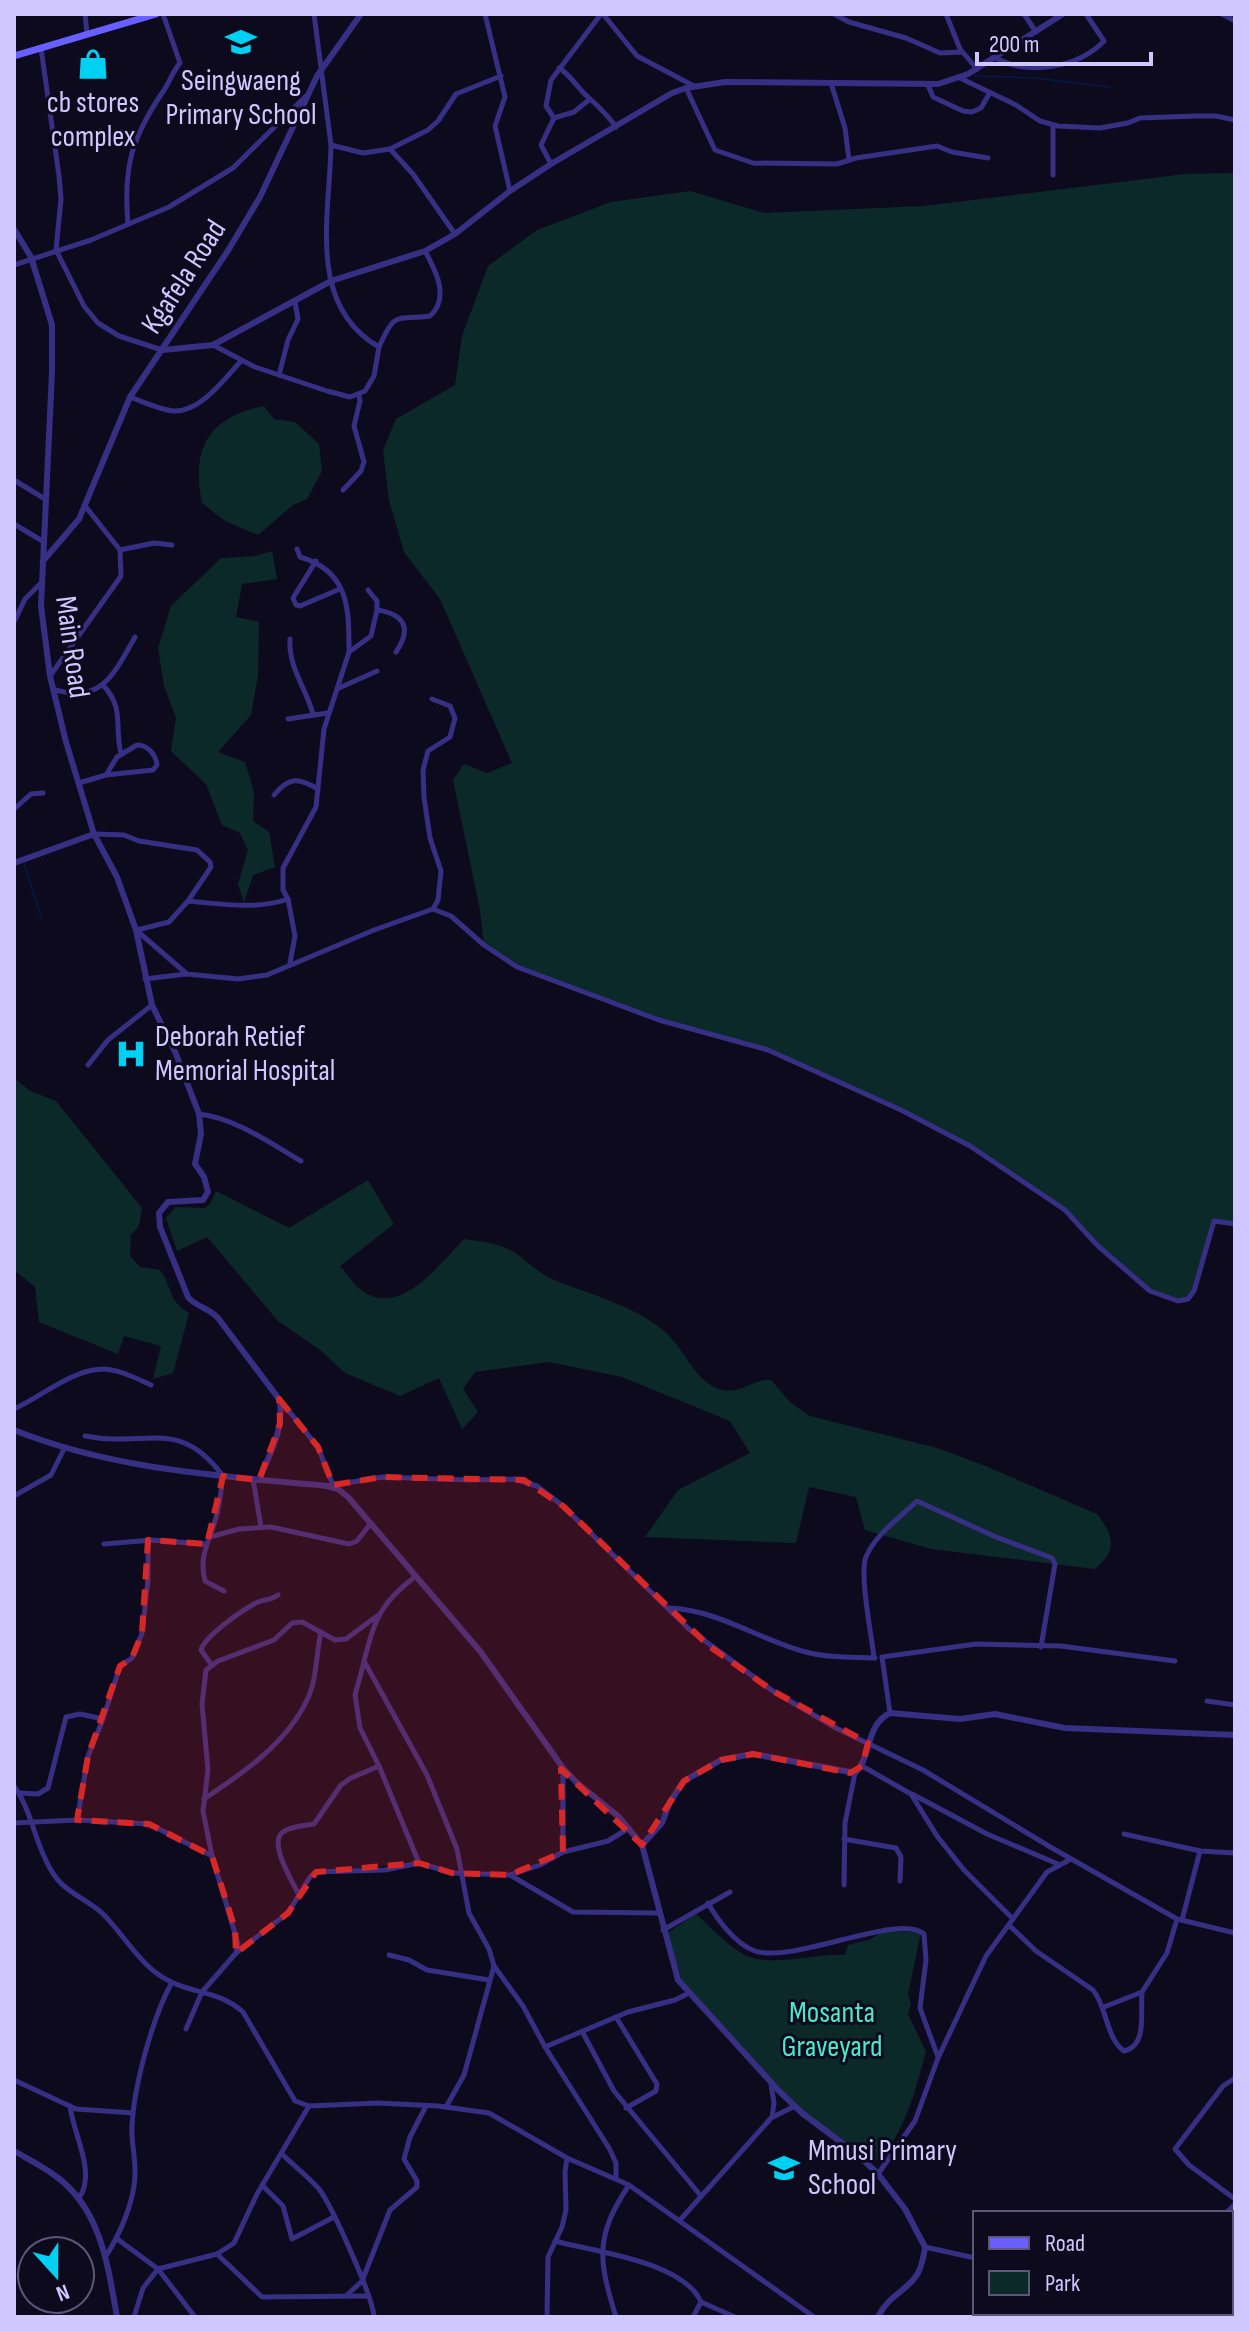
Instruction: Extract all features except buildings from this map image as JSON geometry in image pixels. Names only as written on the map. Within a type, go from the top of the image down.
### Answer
[{"type":"main road","points":[[14,56],[156,14]]},
{"type":"street","points":[[85,14],[87,34]]},
{"type":"street","points":[[128,224],[125,185],[134,148],[153,104],[180,63],[163,14]]},
{"type":"street","points":[[314,14],[331,145],[330,189],[324,234],[331,281],[340,308],[352,326],[379,347]]},
{"type":"street","name":"Kgafela Road","points":[[43,561],[86,507],[130,397],[229,249],[260,197],[307,95],[361,14]]},
{"type":"street","points":[[485,14],[505,97],[495,126],[510,191]]},
{"type":"street","points":[[554,118],[546,106],[551,80],[602,14],[637,56],[690,87],[715,150],[753,163],[837,164],[937,146],[952,152],[988,158]]},
{"type":"street","points":[[834,14],[940,53],[962,52]]},
{"type":"street","points":[[946,14],[962,52],[977,69]]},
{"type":"street","points":[[1024,14],[1036,32]]},
{"type":"street","points":[[41,48],[61,199],[56,250],[84,306],[98,323],[119,336],[163,350],[213,345],[331,281],[425,251],[455,234],[551,164],[672,93],[725,82],[928,85],[960,78],[1063,14]]},
{"type":"street","points":[[996,58],[1029,69],[1059,65],[1076,58],[1104,41],[1086,14]]},
{"type":"street","points":[[1222,14],[1235,21]]},
{"type":"street","points":[[559,68],[601,106],[616,127]]},
{"type":"street","points":[[331,145],[363,153],[390,149],[428,130],[456,94],[501,76]]},
{"type":"street","points":[[960,78],[1053,125],[1100,128],[1140,118],[1196,116],[1235,120]]},
{"type":"street","points":[[831,83],[845,128],[849,160]]},
{"type":"street","points":[[928,85],[933,97],[967,112],[981,108],[989,94]]},
{"type":"street","points":[[14,265],[91,240],[169,207],[233,168],[307,95]]},
{"type":"street","points":[[551,164],[541,145],[554,118],[574,112],[590,99]]},
{"type":"street","points":[[1053,125],[1053,175]]},
{"type":"street","points":[[390,149],[413,174],[455,234]]},
{"type":"street","name":"Main Road","points":[[14,229],[31,257],[52,325],[52,383],[41,583],[50,676],[94,834],[117,877],[136,930],[152,1005],[176,1054],[199,1114]]},
{"type":"street","points":[[213,345],[241,361],[279,375],[350,397],[359,395],[374,376],[379,347],[389,327],[405,316],[430,316],[436,310],[440,284],[425,251]]},
{"type":"street","points":[[279,375],[288,340],[298,319],[295,302]]},
{"type":"street","points":[[130,397],[174,411],[185,410],[207,396],[241,361]]},
{"type":"street","points":[[343,490],[361,471],[364,462],[354,426],[359,395]]},
{"type":"street","points":[[14,480],[45,499]]},
{"type":"street","points":[[50,676],[121,576],[120,550],[86,507]]},
{"type":"street","points":[[14,524],[44,542]]},
{"type":"street","points":[[120,550],[154,543],[172,545]]},
{"type":"street","points":[[290,964],[295,936],[288,899],[283,890],[283,868],[316,807],[328,713],[349,652],[349,608],[340,589],[326,569],[316,561],[300,557],[297,549]]},
{"type":"street","points":[[316,561],[293,598],[296,605],[340,589]]},
{"type":"street","points":[[14,622],[25,599],[41,583]]},
{"type":"street","points":[[349,652],[371,636],[377,601],[368,590]]},
{"type":"street","points":[[377,610],[392,612],[406,631],[396,652]]},
{"type":"street","points":[[53,689],[76,695],[103,685],[135,637]]},
{"type":"street","points":[[290,639],[288,655],[307,693],[313,714]]},
{"type":"street","points":[[338,689],[377,671]]},
{"type":"street","points":[[103,685],[119,711],[121,754]]},
{"type":"street","points":[[145,979],[187,974],[256,978],[433,909],[438,900],[441,871],[430,838],[423,770],[428,751],[450,737],[455,718],[450,706],[432,699]]},
{"type":"street","points":[[288,719],[328,713]]},
{"type":"street","points":[[79,783],[106,775],[153,770],[157,765],[154,756],[142,745],[121,754],[106,775]]},
{"type":"street","points":[[274,795],[283,784],[293,779],[305,781],[318,789]]},
{"type":"street","points":[[14,809],[31,794],[43,793]]},
{"type":"street","points":[[14,863],[94,834],[124,835],[139,841],[201,853],[211,867],[188,901],[169,922],[136,930]]},
{"type":"street","points":[[188,901],[251,905],[288,899]]},
{"type":"street","points":[[433,909],[451,916],[484,945],[517,967],[659,1020],[768,1050],[855,1087],[970,1146],[1065,1210],[1098,1246],[1150,1291],[1178,1301],[1188,1299],[1194,1291],[1214,1221],[1235,1224]]},
{"type":"street","points":[[136,930],[187,974]]},
{"type":"street","points":[[88,1065],[108,1040],[152,1005]]},
{"type":"street","points":[[301,1161],[232,1124],[199,1114],[201,1134],[195,1164],[204,1177],[208,1192],[203,1200],[168,1202],[159,1213],[160,1227],[188,1297],[193,1303],[211,1310],[218,1318],[318,1447],[330,1485],[348,1497],[371,1522],[480,1651],[563,1768],[629,1828],[642,1845],[678,1980],[771,2082],[795,2106],[878,2174],[905,2209],[925,2247],[918,2272],[887,2300],[878,2317]]},
{"type":"street","points":[[14,1409],[65,1382],[98,1369],[122,1373],[151,1385]]},
{"type":"street","points":[[261,1527],[256,1480],[280,1424],[279,1399]]},
{"type":"street","points":[[14,1430],[64,1449],[256,1480],[330,1485],[382,1477],[524,1480],[563,1506],[709,1646],[773,1691],[949,1785],[1179,1919],[1235,1933]]},
{"type":"street","points":[[85,1436],[118,1440],[154,1437],[176,1440],[195,1447],[209,1457],[223,1476],[202,1567],[205,1581],[224,1591]]},
{"type":"street","points":[[14,1496],[51,1475],[64,1449]]},
{"type":"street","points":[[874,1658],[865,1559],[880,1536],[917,1501],[1054,1561],[1041,1647]]},
{"type":"street","points":[[210,1537],[239,1529],[271,1527],[349,1544],[357,1541],[371,1522]]},
{"type":"street","points":[[104,1544],[148,1540],[205,1544]]},
{"type":"street","points":[[77,1820],[88,1756],[120,1666],[132,1658],[142,1633],[148,1580],[148,1540]]},
{"type":"street","points":[[236,1953],[235,1929],[212,1856],[203,1811],[208,1770],[202,1704],[206,1670],[211,1664],[274,1640],[292,1623],[302,1622],[328,1638],[346,1639],[378,1615],[397,1590],[416,1576]]},
{"type":"street","points":[[211,1664],[201,1650],[206,1639],[257,1602],[278,1595]]},
{"type":"street","points":[[668,1608],[707,1613],[803,1651],[829,1657],[874,1658],[976,1644],[1100,1650],[1175,1661]]},
{"type":"street","points":[[378,1615],[356,1684],[355,1707],[360,1728],[419,1863]]},
{"type":"street","points":[[204,1799],[251,1767],[293,1723],[308,1699],[321,1632]]},
{"type":"street","points":[[882,1657],[890,1713]]},
{"type":"street","points":[[364,1661],[427,1775],[457,1849],[469,1913],[489,1949],[494,1966],[523,2006],[545,2047],[609,2148],[616,2163],[616,2177]]},
{"type":"street","points":[[1207,1701],[1235,1705]]},
{"type":"street","points":[[844,1885],[845,1817],[855,1773],[862,1766],[868,1743],[882,1718],[890,1713],[960,1719],[995,1714],[1065,1728],[1235,1735]]},
{"type":"street","points":[[19,1793],[38,1794],[48,1788],[66,1717],[80,1714],[103,1719]]},
{"type":"street","points":[[642,1845],[662,1823],[670,1802],[684,1781],[721,1760],[753,1754],[855,1773]]},
{"type":"street","points":[[299,1895],[280,1855],[279,1834],[287,1829],[314,1824],[341,1785],[379,1766]]},
{"type":"street","points":[[862,1766],[987,1834],[1059,1864]]},
{"type":"street","points":[[563,1768],[563,1852]]},
{"type":"street","points":[[14,1786],[31,1820],[46,1862],[58,1882],[103,1915],[143,1961],[171,1984],[231,2001],[243,2012],[295,2101],[309,2106],[378,2103],[489,2113],[567,2158],[629,2185],[814,2317]]},
{"type":"street","points":[[911,1794],[937,1836],[964,1870],[1036,1951],[1093,1990],[1104,2007],[1119,2048],[1130,2050],[1140,2037],[1142,1992],[1167,1953],[1200,1851]]},
{"type":"street","points":[[14,1823],[77,1820],[149,1824],[212,1856]]},
{"type":"street","points":[[186,2029],[202,1992],[236,1953],[288,1913],[316,1872],[385,1870],[419,1863],[452,1873],[510,1875],[540,1865],[563,1852],[608,1841],[629,1828]]},
{"type":"street","points":[[1124,1834],[1200,1851],[1235,1853]]},
{"type":"street","points":[[844,1839],[896,1848],[901,1857],[900,1881]]},
{"type":"street","points":[[878,2174],[915,2121],[938,2058],[978,1970],[1047,1872],[1072,1859]]},
{"type":"street","points":[[510,1875],[573,1912],[659,1913]]},
{"type":"street","points":[[663,1930],[730,1892]]},
{"type":"street","points":[[708,1903],[725,1927],[755,1951],[781,1952],[895,1929],[919,1930],[924,1934],[926,1953],[920,2008],[938,2058]]},
{"type":"street","points":[[389,1955],[409,1960],[427,1970],[489,1980]]},
{"type":"street","points":[[446,2107],[464,2075],[494,1966]]},
{"type":"street","points":[[106,2256],[116,2238],[135,2185],[133,2113],[157,2011],[171,1984]]},
{"type":"street","points":[[1104,2007],[1142,1992]]},
{"type":"street","points":[[545,2047],[616,2017],[689,1993]]},
{"type":"street","points":[[616,2017],[657,2084],[656,2091],[626,2108]]},
{"type":"street","points":[[583,2033],[626,2108],[701,2196]]},
{"type":"street","points":[[1235,2078],[1223,2086],[1175,2149],[1189,2165],[1235,2202]]},
{"type":"street","points":[[14,2080],[70,2106],[95,2112],[133,2113]]},
{"type":"street","points":[[771,2082],[772,2117]]},
{"type":"street","points":[[70,2106],[85,2174],[84,2191],[79,2198]]},
{"type":"street","points":[[134,2317],[143,2288],[158,2269],[217,2254],[237,2239],[262,2185],[309,2106]]},
{"type":"street","points":[[347,2295],[362,2281],[390,2210],[417,2187],[417,2181],[404,2159],[410,2137],[426,2106]]},
{"type":"street","points":[[680,2220],[772,2117],[795,2106]]},
{"type":"street","points":[[14,2151],[57,2177],[79,2198],[91,2218],[106,2256],[117,2317]]},
{"type":"street","points":[[282,2154],[318,2188],[362,2281],[374,2317]]},
{"type":"street","points":[[547,2317],[548,2257],[566,2210],[567,2158]]},
{"type":"street","points":[[262,2185],[283,2206],[292,2239],[334,2217]]},
{"type":"street","points":[[616,2317],[606,2287],[602,2254],[609,2214],[629,2185]]},
{"type":"street","points":[[116,2238],[158,2269],[195,2317]]},
{"type":"street","points":[[555,2241],[654,2265],[695,2290],[701,2302],[735,2317]]},
{"type":"street","points":[[925,2247],[973,2258]]},
{"type":"street","points":[[217,2254],[262,2297],[368,2296]]},
{"type":"street","points":[[693,2317],[701,2302]]},
{"type":"highlighted area","points":[[279,1399],[318,1447],[333,1485],[382,1477],[524,1480],[563,1506],[709,1646],[773,1691],[868,1743],[862,1766],[850,1773],[753,1754],[721,1760],[684,1781],[642,1845],[561,1769],[563,1852],[510,1875],[452,1873],[419,1863],[316,1872],[288,1913],[236,1953],[235,1929],[212,1856],[149,1824],[77,1820],[88,1756],[120,1666],[132,1658],[142,1633],[148,1540],[207,1544],[223,1476],[259,1480],[280,1424]]},
{"type":"green space","points":[[1235,173],[1235,1224],[1214,1221],[1194,1290],[1188,1299],[1171,1299],[1139,1283],[1070,1215],[1032,1186],[964,1143],[783,1056],[585,994],[550,981],[484,945],[480,910],[453,780],[464,764],[487,773],[512,763],[440,599],[404,552],[389,500],[383,450],[396,419],[455,385],[462,336],[488,266],[537,230],[611,202],[690,191],[764,213],[924,206],[1186,174]]},
{"type":"green space","points":[[264,406],[274,419],[295,422],[319,444],[322,471],[307,499],[293,505],[258,535],[225,521],[202,503],[199,467],[202,451],[217,427],[229,418]]},
{"type":"green space","points":[[272,551],[277,579],[242,584],[236,617],[259,622],[258,675],[251,715],[218,752],[245,762],[254,792],[253,821],[269,832],[275,867],[253,875],[244,902],[238,884],[248,850],[240,833],[222,825],[206,784],[171,751],[176,718],[164,686],[158,648],[171,606],[221,558],[256,556]]},
{"type":"green space","points":[[14,1078],[30,1091],[56,1101],[142,1208],[138,1226],[131,1234],[130,1256],[140,1267],[160,1270],[174,1298],[189,1313],[173,1373],[153,1379],[161,1346],[124,1336],[118,1354],[39,1322],[35,1287],[14,1270]]},
{"type":"green space","points":[[368,1180],[394,1224],[340,1266],[361,1290],[376,1297],[390,1298],[405,1293],[431,1274],[464,1239],[505,1247],[547,1277],[625,1307],[652,1322],[671,1338],[695,1371],[710,1385],[727,1391],[771,1380],[791,1403],[810,1416],[937,1448],[1097,1514],[1110,1536],[1107,1555],[1095,1569],[931,1549],[865,1530],[856,1497],[809,1487],[796,1543],[645,1537],[678,1490],[750,1453],[730,1421],[622,1377],[549,1362],[475,1372],[463,1389],[478,1412],[462,1429],[439,1378],[400,1396],[345,1373],[320,1350],[278,1321],[207,1237],[177,1251],[166,1218],[176,1207],[205,1208],[216,1191],[289,1228]]},
{"type":"green space","name":"Mosanta Graveyard","points":[[696,1914],[738,1951],[755,1959],[767,1960],[845,1955],[848,1945],[869,1940],[884,1931],[921,1932],[908,1994],[911,2003],[908,2014],[926,2052],[904,2122],[880,2159],[864,2161],[810,2118],[682,1981],[667,1933]]},
{"type":"waterway","points":[[975,76],[1034,78],[1110,87]]},
{"type":"waterway","points":[[14,847],[15,851]]},
{"type":"waterway","points":[[24,863],[42,920]]},
{"type":"place","name":"Seingwaeng Primary School","points":[[241,42]]},
{"type":"place","name":"cb stores complex","points":[[93,64]]},
{"type":"place","name":"Deborah Retief Memorial Hospital","points":[[131,1054]]},
{"type":"place","name":"Mmusi Primary School","points":[[784,2168]]}]
